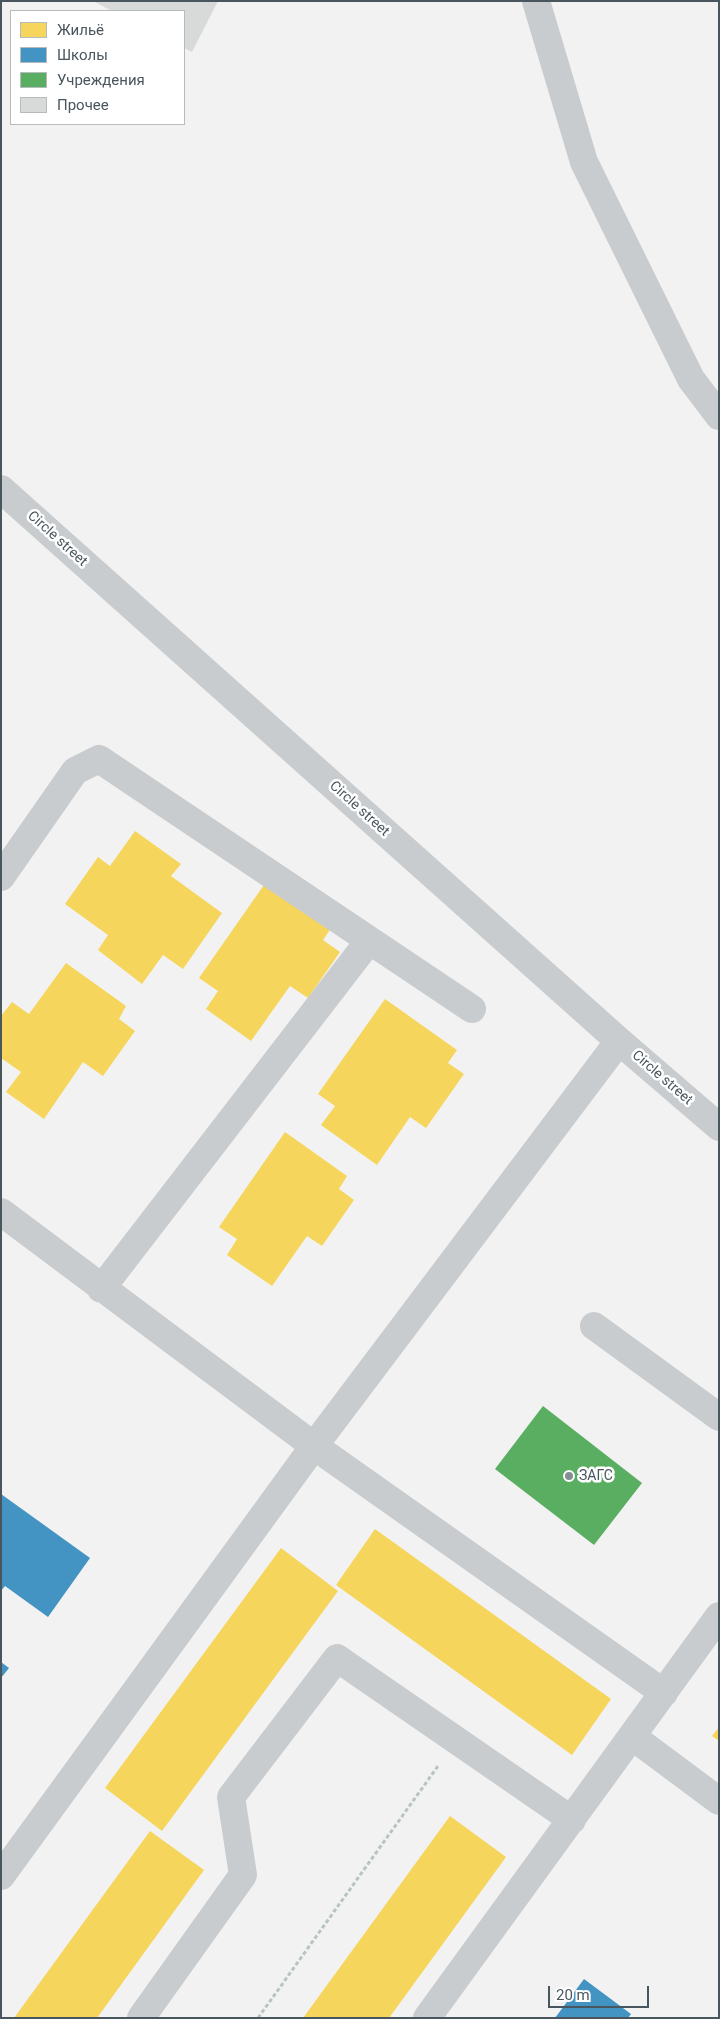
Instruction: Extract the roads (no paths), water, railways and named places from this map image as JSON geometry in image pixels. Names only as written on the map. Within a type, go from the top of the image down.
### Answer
[{"type":"street","points":[[536,1],[584,162],[691,379],[719,416]]},
{"type":"street","name":"Circle street","points":[[1,489],[619,1041],[719,1127]]},
{"type":"street","points":[[1,877],[75,771],[99,759],[472,1009]]},
{"type":"street","points":[[101,1289],[369,941]]},
{"type":"street","points":[[1,1876],[314,1446],[619,1041]]},
{"type":"street","points":[[1,1212],[101,1289],[314,1446],[664,1693]]},
{"type":"street","points":[[594,1326],[719,1417]]},
{"type":"street","points":[[427,2018],[633,1737],[719,1616]]},
{"type":"street","points":[[141,2018],[243,1875],[231,1797],[337,1658],[572,1820]]},
{"type":"street","points":[[633,1737],[719,1801]]},
{"type":"place","name":"ЗАГС","points":[[569,1476]]}]
